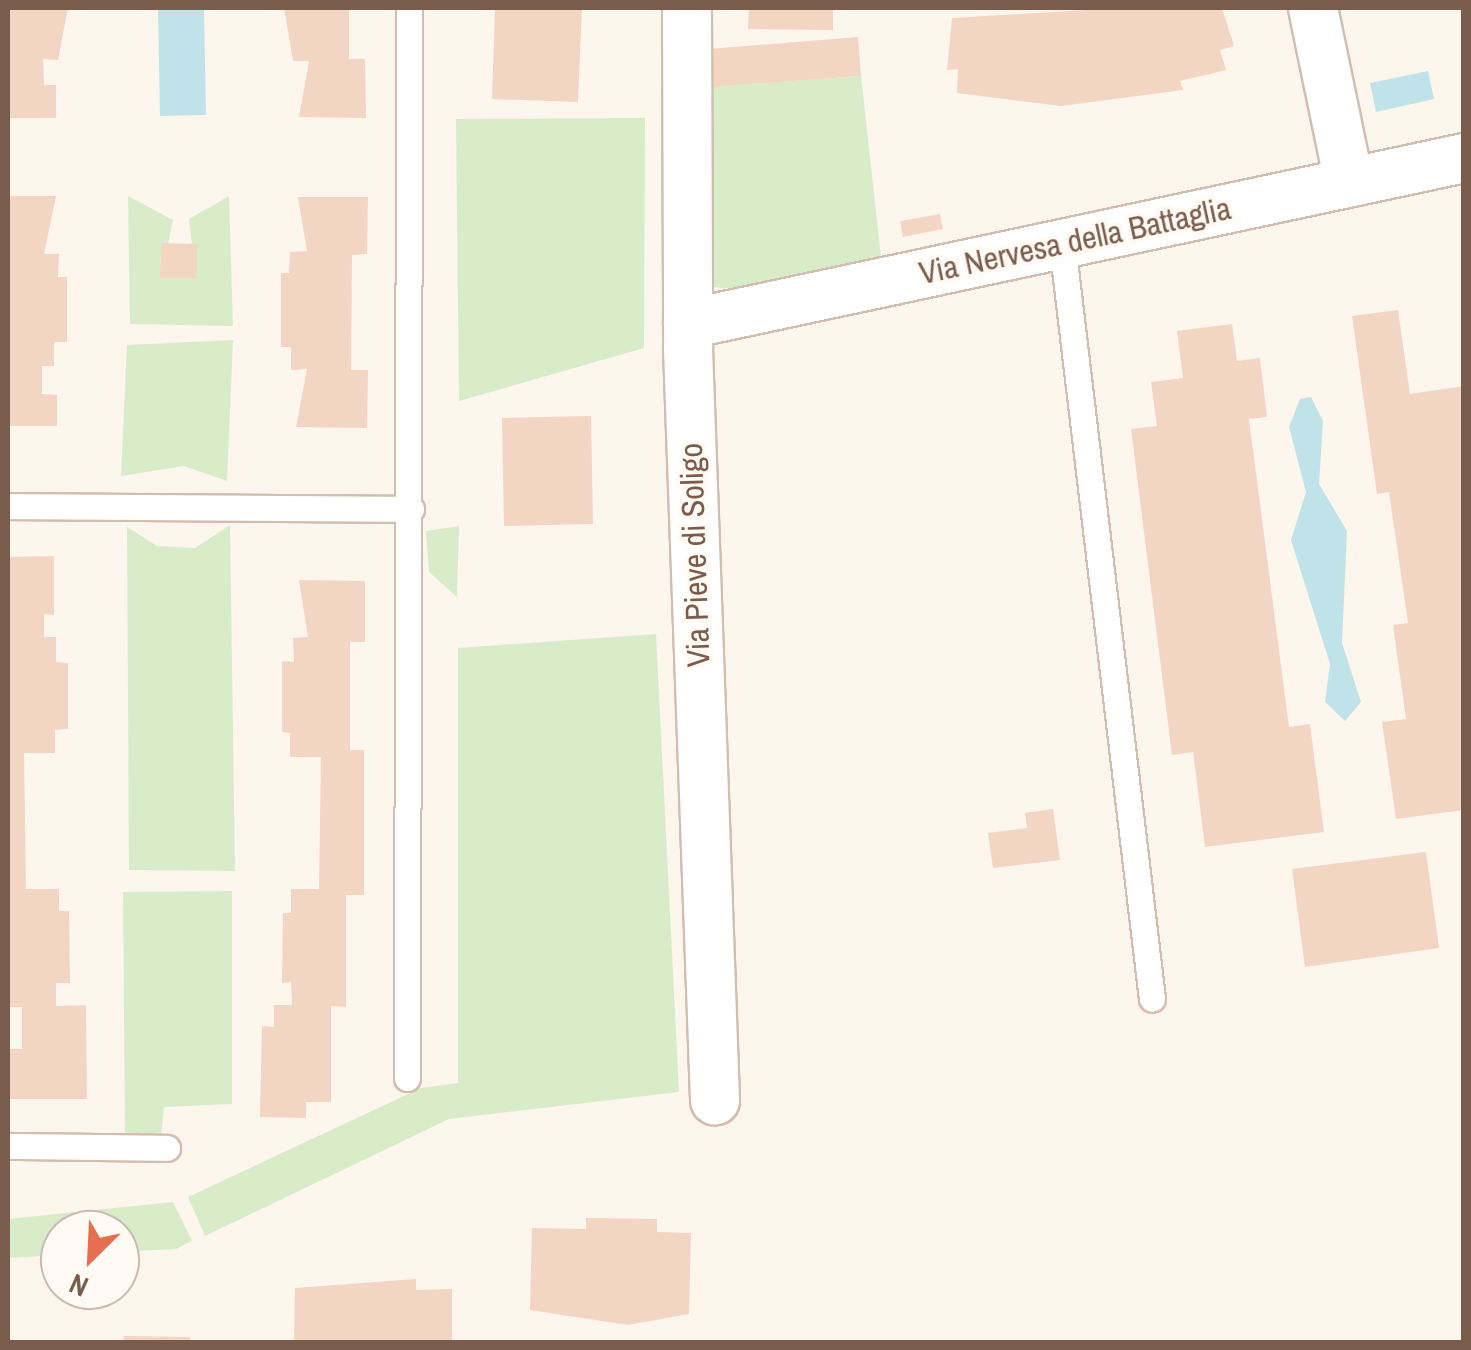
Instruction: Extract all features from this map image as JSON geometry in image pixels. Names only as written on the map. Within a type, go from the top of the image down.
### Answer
[{"type":"street","name":"Via Pieve di Soligo","points":[[687,8],[688,324],[716,1102]]},
{"type":"street","points":[[1313,8],[1348,182]]},
{"type":"street","name":"Via Nervesa della Battaglia","points":[[688,324],[1464,158]]},
{"type":"lane","points":[[407,1078],[412,508],[409,8]]},
{"type":"lane","points":[[1062,244],[1152,1000]]},
{"type":"lane","points":[[8,506],[412,508]]},
{"type":"lane","points":[[8,1146],[167,1148]]},
{"type":"green space","points":[[861,76],[881,257],[750,291],[714,287],[704,275],[704,87]]},
{"type":"green space","points":[[645,118],[644,348],[459,401],[456,119]]},
{"type":"green space","points":[[128,196],[173,220],[161,277],[196,278],[189,219],[229,196],[233,326],[130,324]]},
{"type":"green space","points":[[233,340],[227,481],[184,466],[121,476],[127,345]]},
{"type":"green space","points":[[230,525],[235,871],[129,870],[127,527],[157,546],[195,548]]},
{"type":"green space","points":[[459,526],[457,597],[429,572],[426,531]]},
{"type":"green space","points":[[656,634],[679,1092],[449,1119],[205,1236],[188,1197],[421,1088],[458,1083],[458,648]]},
{"type":"green space","points":[[232,891],[232,1104],[164,1107],[161,1136],[125,1135],[123,892]]},
{"type":"green space","points":[[173,1202],[192,1241],[176,1249],[140,1251],[140,1210],[95,1210]]},
{"type":"green space","points":[[40,1216],[40,1256],[8,1258],[8,1219]]},
{"type":"water","points":[[158,8],[204,8],[206,115],[160,116]]},
{"type":"water","points":[[1428,71],[1434,99],[1376,112],[1370,83]]},
{"type":"water","points":[[1311,397],[1323,421],[1319,484],[1347,531],[1342,643],[1361,702],[1345,721],[1325,702],[1330,664],[1291,540],[1306,492],[1289,427],[1300,399]]},
{"type":"building","points":[[8,8],[68,8],[58,60],[43,59],[44,85],[56,85],[56,118],[8,118]]},
{"type":"building","points":[[284,8],[349,8],[349,59],[365,59],[366,118],[299,117],[309,61],[293,61]]},
{"type":"building","points":[[495,8],[582,8],[578,102],[492,99]]},
{"type":"building","points":[[749,8],[833,8],[833,30],[748,29]]},
{"type":"building","points":[[1119,8],[1222,8],[1234,46],[1220,50],[1226,70],[1180,81],[1183,90],[1061,106],[957,93],[958,69],[947,70],[952,18]]},
{"type":"building","points":[[858,37],[861,76],[711,87],[708,49]]},
{"type":"building","points":[[8,196],[56,196],[44,254],[59,254],[58,277],[67,277],[67,342],[54,342],[54,366],[42,366],[42,394],[57,395],[57,426],[8,426]]},
{"type":"building","points":[[298,197],[368,197],[367,254],[352,255],[351,370],[368,370],[367,428],[296,427],[307,369],[291,370],[291,347],[281,347],[281,273],[289,273],[290,252],[307,251]]},
{"type":"building","points":[[940,214],[943,229],[903,237],[900,221]]},
{"type":"building","points":[[162,243],[197,244],[197,278],[160,278]]},
{"type":"building","points":[[1398,310],[1410,394],[1464,386],[1464,810],[1396,819],[1382,722],[1406,719],[1393,625],[1408,623],[1389,492],[1377,494],[1352,316]]},
{"type":"building","points":[[1232,324],[1237,361],[1260,358],[1267,417],[1249,419],[1289,727],[1310,724],[1324,832],[1205,847],[1193,752],[1172,755],[1131,429],[1157,426],[1151,382],[1183,378],[1177,331]]},
{"type":"building","points":[[591,416],[593,524],[504,526],[502,418]]},
{"type":"building","points":[[54,556],[54,615],[44,614],[44,637],[56,637],[56,662],[68,663],[68,729],[55,730],[55,753],[24,753],[26,889],[59,889],[59,911],[69,911],[70,983],[56,983],[56,1006],[86,1005],[87,1099],[8,1099],[8,1049],[22,1049],[22,1007],[8,1007],[8,557]]},
{"type":"building","points":[[299,580],[365,581],[365,642],[350,642],[350,750],[364,750],[364,895],[346,895],[346,1007],[331,1006],[331,1102],[306,1102],[306,1118],[260,1117],[262,1026],[274,1027],[274,1005],[292,1005],[291,982],[282,983],[283,913],[291,913],[291,889],[319,889],[321,757],[290,757],[290,733],[282,732],[282,661],[294,662],[293,638],[308,637]]},
{"type":"building","points":[[1053,809],[1060,860],[993,868],[988,833],[1027,828],[1025,813]]},
{"type":"building","points":[[1426,852],[1439,948],[1305,967],[1292,869]]},
{"type":"building","points":[[586,1218],[657,1219],[657,1232],[691,1233],[689,1314],[628,1325],[530,1310],[532,1228],[586,1229]]},
{"type":"building","points":[[416,1279],[416,1290],[452,1289],[452,1342],[294,1342],[295,1288]]},
{"type":"building","points":[[124,1336],[190,1337],[190,1342],[123,1342]]}]
